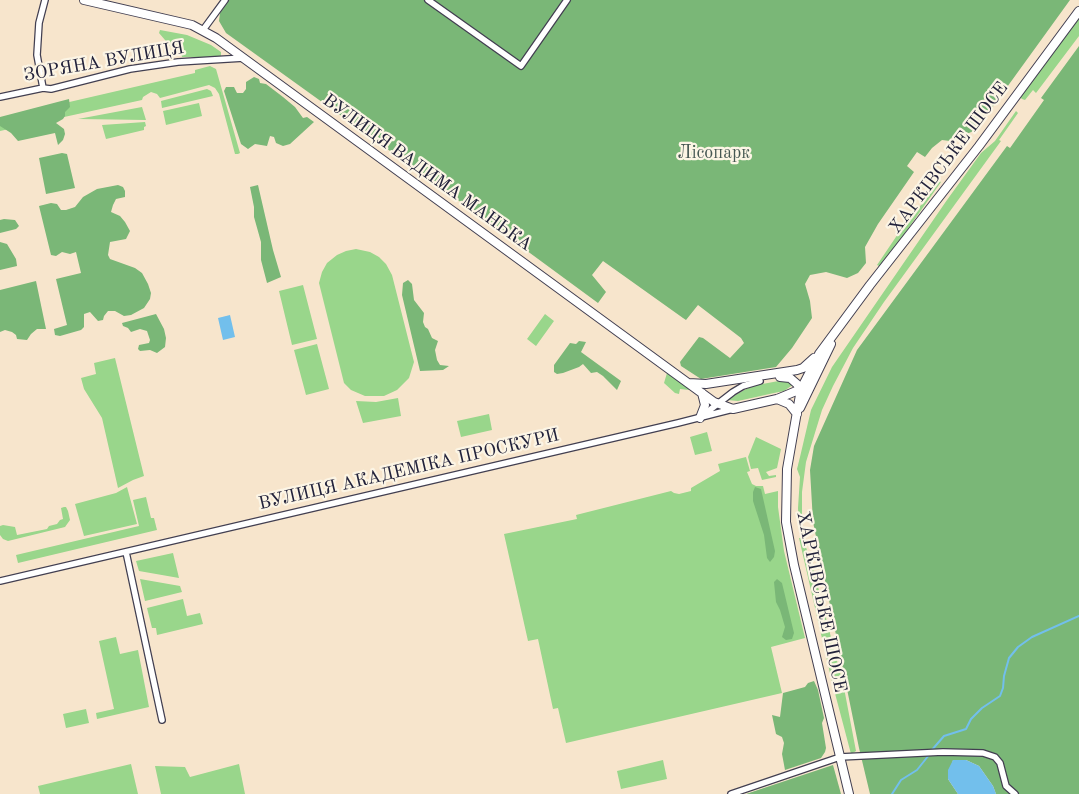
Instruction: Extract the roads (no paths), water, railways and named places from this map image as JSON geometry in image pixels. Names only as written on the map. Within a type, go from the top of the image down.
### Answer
[{"type":"main road","name":"ВУЛИЦЯ ВАДИМА МАНЬКА","points":[[84,0],[185,23],[204,30],[702,393],[718,404],[733,409]]},
{"type":"main road","name":"ХАРКІВСЬКЕ ШОСЕ","points":[[849,794],[794,565],[786,522],[787,469],[799,411],[801,389],[819,354],[979,146],[1079,11]]},
{"type":"main road","name":"ХАРКІВСЬКЕ ШОСЕ","points":[[799,411],[842,323]]},
{"type":"main road","points":[[689,383],[707,387],[780,377],[800,369],[819,354]]},
{"type":"main road","points":[[689,383],[706,384],[800,369]]},
{"type":"main road","name":"ВУЛИЦЯ АКАДЕМІКА ПРОСКУРИ","points":[[733,409],[777,398],[801,389],[817,372]]},
{"type":"main road","points":[[780,377],[790,378],[801,389]]},
{"type":"main road","points":[[700,418],[705,405],[702,393]]},
{"type":"main road","points":[[777,398],[799,411]]},
{"type":"street","points":[[43,88],[37,48],[38,23],[45,0]]},
{"type":"street","points":[[204,30],[225,0]]},
{"type":"street","points":[[428,0],[521,66],[567,0]]},
{"type":"street","name":"ЗОРЯНА ВУЛИЦЯ","points":[[0,97],[43,88],[52,89],[130,69],[178,62],[244,58]]},
{"type":"street","points":[[700,418],[743,386],[760,380]]},
{"type":"street","name":"ВУЛИЦЯ АКАДЕМІКА ПРОСКУРИ","points":[[0,581],[733,409]]},
{"type":"street","points":[[126,552],[162,720]]},
{"type":"street","points":[[731,794],[840,757],[943,752],[983,754],[994,757],[1000,762],[1006,786],[1015,794]]},
{"type":"water","points":[[230,315],[235,337],[223,340],[218,318]]},
{"type":"water","points":[[953,760],[966,760],[979,766],[993,786],[996,794],[958,794],[948,779],[948,770]]},
{"type":"waterway","points":[[931,751],[944,736],[966,729],[971,719],[982,708],[1000,696],[1009,658],[1018,647],[1032,637],[1079,616]]},
{"type":"waterway","points":[[892,794],[901,780],[917,770],[929,755]]},
{"type":"park label","name":"Лісопарк","points":[[714,153]]}]
